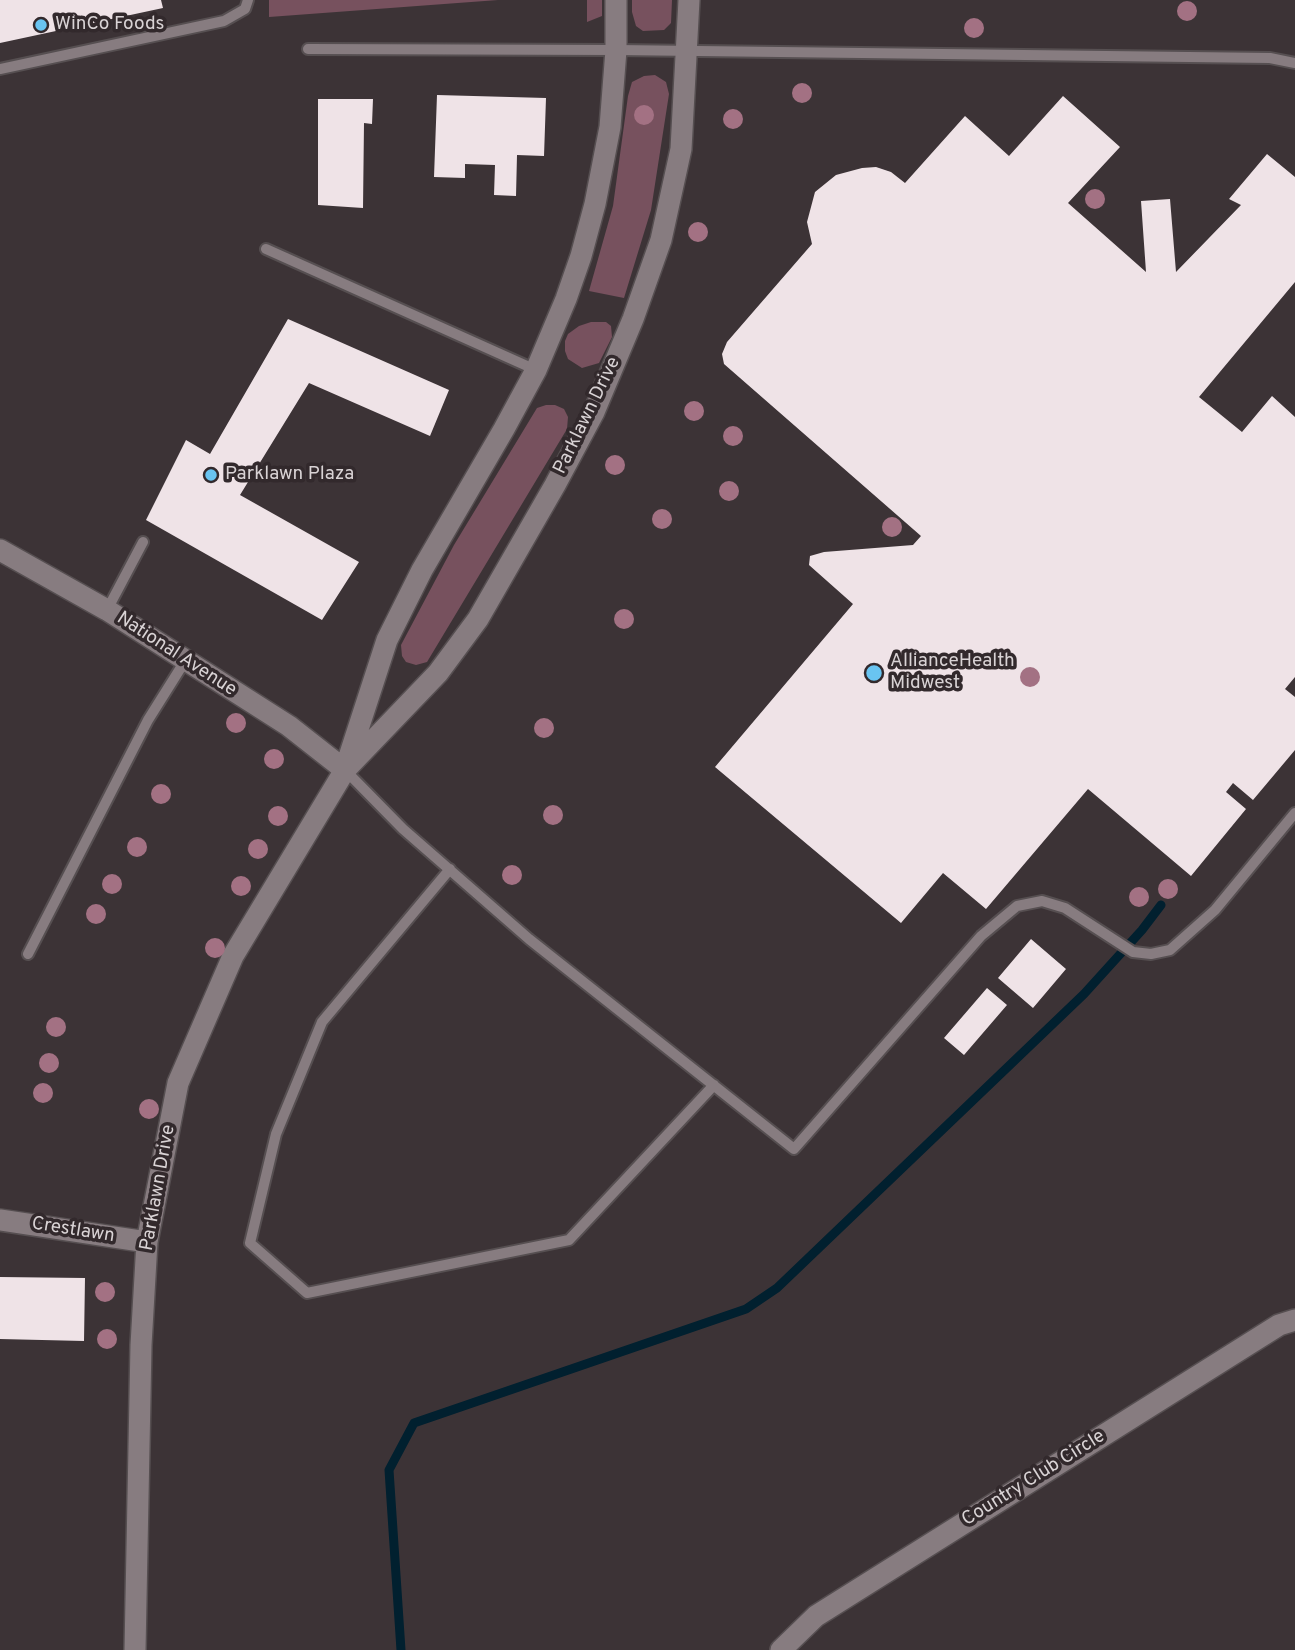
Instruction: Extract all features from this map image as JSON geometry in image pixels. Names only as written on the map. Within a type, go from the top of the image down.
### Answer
[{"type":"street","name":"Parklawn Drive","points":[[345,770],[387,640],[422,570],[536,370],[566,299],[595,204],[610,127],[616,50],[616,0]]},
{"type":"street","name":"Parklawn Drive","points":[[135,1650],[141,1345],[147,1242],[178,1083],[233,956],[345,770],[438,673],[478,619],[594,412],[633,319],[661,240],[681,149],[689,0]]},
{"type":"street","name":"National Avenue","points":[[0,550],[107,610],[289,726],[345,770]]},
{"type":"street","name":"Crestlawn","points":[[0,1220],[147,1242]]},
{"type":"street","name":"Country Club Circle","points":[[781,1650],[816,1616],[1279,1325],[1295,1320]]},
{"type":"lane","points":[[0,69],[224,21],[245,9],[248,0]]},
{"type":"lane","points":[[308,49],[1270,58],[1295,63]]},
{"type":"lane","points":[[266,249],[536,370]]},
{"type":"lane","points":[[107,610],[143,542]]},
{"type":"lane","points":[[28,954],[148,720],[185,661]]},
{"type":"lane","points":[[345,770],[403,829],[529,939],[794,1149],[981,936],[1017,906],[1042,901],[1065,908],[1133,952],[1150,954],[1170,950],[1216,910],[1295,813]]},
{"type":"lane","points":[[450,869],[322,1021],[276,1134],[250,1243],[307,1293],[569,1240],[714,1085]]},
{"type":"shaded area","points":[[269,0],[498,0],[269,17]]},
{"type":"shaded area","points":[[587,0],[602,0],[602,16],[587,22]]},
{"type":"shaded area","points":[[632,0],[672,0],[671,23],[664,30],[643,31],[636,26]]},
{"type":"shaded area","points":[[655,75],[666,82],[669,94],[651,210],[624,298],[589,291],[613,206],[632,82],[644,76]]},
{"type":"shaded area","points":[[591,322],[606,322],[611,326],[612,337],[599,363],[582,368],[568,359],[565,341],[568,334]]},
{"type":"shaded area","points":[[546,405],[564,409],[568,417],[567,429],[427,662],[416,665],[406,662],[402,656],[401,645],[454,545],[537,408]]},
{"type":"building","name":"WinCo Foods","points":[[0,0],[161,0],[163,8],[0,43]]},
{"type":"building","points":[[437,95],[546,98],[544,156],[517,155],[516,196],[494,195],[495,165],[465,164],[465,178],[434,177]]},
{"type":"building","name":"AllianceHealth Midwest","points":[[1063,96],[1120,147],[1068,203],[1146,272],[1141,201],[1170,199],[1176,272],[1241,205],[1229,199],[1267,154],[1295,177],[1295,282],[1199,397],[1242,432],[1272,396],[1295,417],[1295,677],[1285,689],[1295,697],[1295,750],[1253,800],[1233,783],[1226,792],[1246,809],[1191,876],[1088,789],[986,909],[943,873],[901,923],[715,767],[853,604],[809,565],[810,556],[824,552],[913,545],[921,536],[724,364],[722,354],[727,342],[812,244],[807,222],[815,192],[836,175],[876,167],[891,172],[905,183],[965,116],[1009,156]]},
{"type":"building","points":[[318,99],[373,99],[372,124],[364,123],[363,208],[318,205]]},
{"type":"building","name":"Parklawn Plaza","points":[[288,319],[449,390],[430,436],[309,383],[240,495],[359,562],[322,620],[146,520],[186,440],[210,454]]},
{"type":"building","points":[[1031,939],[1066,969],[1033,1008],[998,978]]},
{"type":"building","points":[[987,988],[1007,1005],[964,1055],[944,1038]]},
{"type":"building","points":[[0,1277],[85,1278],[84,1341],[0,1339]]},
{"type":"waterway","points":[[401,1650],[389,1470],[414,1423],[746,1309],[777,1288],[1084,994],[1161,905]]},
{"type":"place","name":"WinCo Foods","points":[[41,25]]},
{"type":"place","name":"Parklawn Plaza","points":[[211,475]]},
{"type":"place","name":"AllianceHealth Midwest","points":[[874,673]]}]
